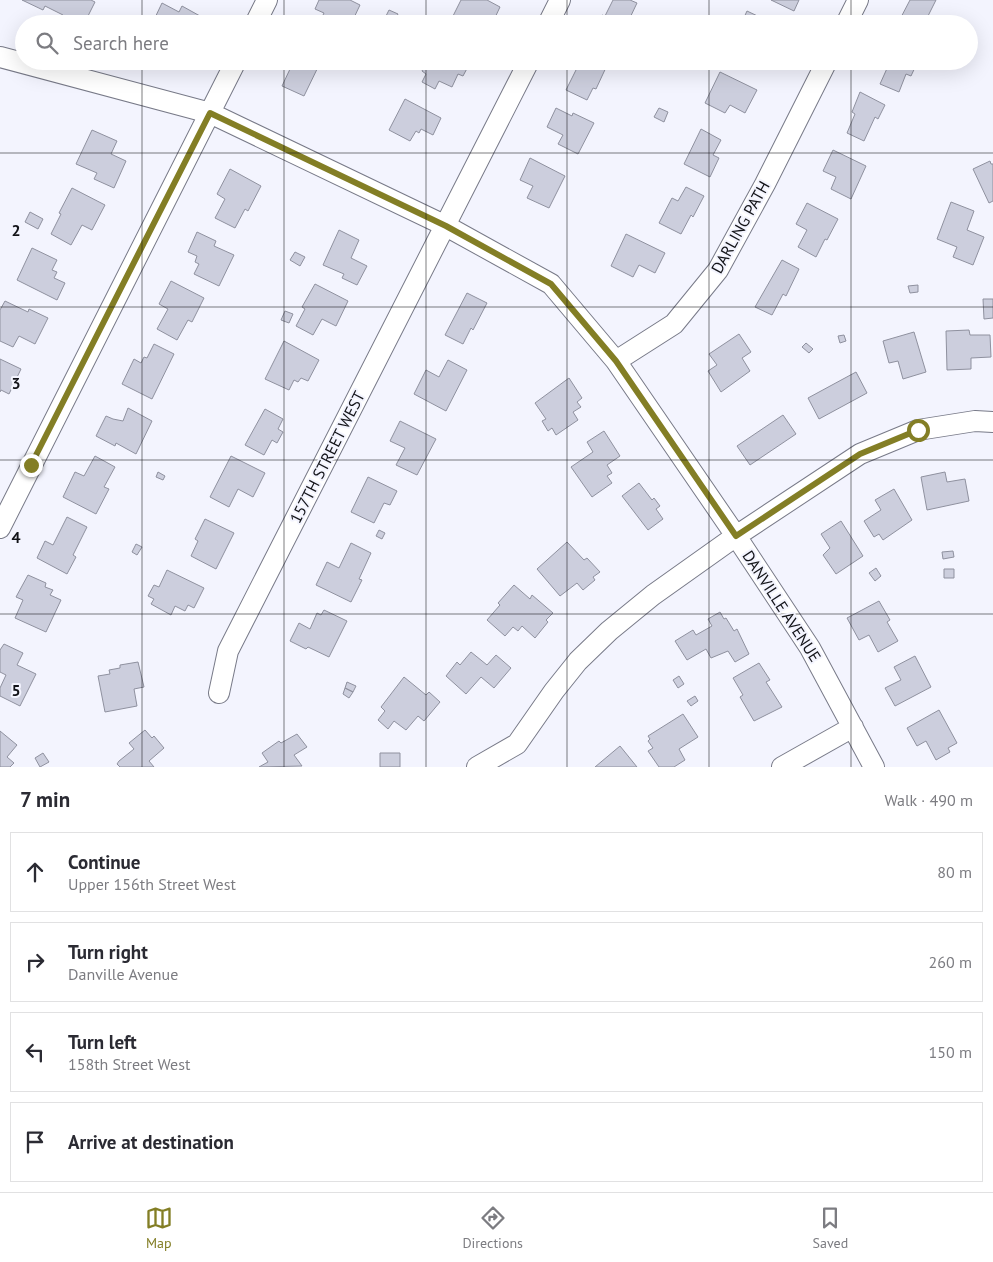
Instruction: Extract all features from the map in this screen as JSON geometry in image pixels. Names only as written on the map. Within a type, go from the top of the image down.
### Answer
[{"type":"street","points":[[260,15],[267,0]]},
{"type":"street","points":[[552,15],[560,0]]},
{"type":"street","points":[[850,15],[858,0]]},
{"type":"street","name":"DANVILLE AVENUE","points":[[0,57],[15,61]]},
{"type":"street","name":"DANVILLE AVENUE","points":[[49,70],[210,113],[446,226],[551,284],[616,361],[736,536],[810,648],[874,767]]},
{"type":"street","points":[[0,528],[232,70]]},
{"type":"street","name":"157TH STREET WEST","points":[[219,693],[228,651],[524,70]]},
{"type":"street","name":"DARLING PATH","points":[[616,361],[674,324],[718,270],[765,184],[822,70]]},
{"type":"street","points":[[477,767],[517,744],[554,691],[578,661],[609,631],[653,595],[736,536],[860,454],[918,430],[975,420],[993,422]]},
{"type":"street","points":[[782,767],[853,727]]},
{"type":"building","points":[[22,0],[91,0],[95,2],[88,15],[63,15],[45,6],[43,10]]},
{"type":"building","points":[[319,0],[350,0],[360,5],[355,15],[323,15],[324,13],[315,9]]},
{"type":"building","points":[[461,0],[487,0],[500,7],[496,15],[454,15]]},
{"type":"building","points":[[613,0],[630,0],[637,3],[631,15],[606,15]]},
{"type":"building","points":[[771,0],[799,0],[794,11]]},
{"type":"building","points":[[910,0],[936,0],[928,15],[902,15]]},
{"type":"building","points":[[162,3],[179,12],[182,6],[198,15],[156,15]]},
{"type":"building","points":[[389,10],[398,14],[398,15],[386,15]]},
{"type":"building","points":[[747,11],[755,15],[745,15]]},
{"type":"building","points":[[290,70],[317,70],[304,96],[282,86]]},
{"type":"building","points":[[466,70],[463,76],[458,74],[452,87],[439,81],[435,89],[422,82],[426,74],[422,71]]},
{"type":"building","points":[[576,70],[605,70],[596,89],[593,88],[587,100],[566,90]]},
{"type":"building","points":[[886,70],[914,70],[911,76],[906,74],[899,92],[880,84]]},
{"type":"building","points":[[720,72],[757,90],[745,113],[730,105],[725,113],[705,103]]},
{"type":"building","points":[[860,92],[885,105],[878,119],[875,117],[864,141],[847,133],[855,114],[852,112]]},
{"type":"building","points":[[405,99],[441,118],[433,135],[421,129],[419,133],[416,131],[410,141],[389,130]]},
{"type":"building","points":[[556,108],[572,116],[573,113],[594,123],[578,154],[558,144],[563,135],[547,127]]},
{"type":"building","points":[[659,108],[668,112],[664,122],[654,117]]},
{"type":"building","points":[[701,129],[721,140],[713,155],[719,158],[710,177],[684,164]]},
{"type":"building","points":[[92,130],[117,141],[111,154],[126,161],[114,188],[94,179],[97,173],[76,164]]},
{"type":"building","points":[[833,150],[866,166],[851,199],[831,189],[836,177],[823,171]]},
{"type":"building","points":[[530,158],[565,176],[549,208],[527,198],[533,186],[520,180]]},
{"type":"building","points":[[990,161],[993,164],[993,201],[989,203],[973,169]]},
{"type":"building","points":[[230,169],[261,186],[248,211],[245,209],[235,228],[215,218],[225,199],[217,194]]},
{"type":"building","points":[[686,187],[704,196],[681,234],[659,223],[672,198],[678,201]]},
{"type":"building","points":[[72,188],[105,205],[92,230],[82,225],[71,245],[51,234]]},
{"type":"building","points":[[951,202],[974,211],[967,230],[984,237],[973,265],[953,257],[957,247],[937,239]]},
{"type":"building","points":[[807,203],[838,219],[816,257],[798,247],[807,230],[796,224]]},
{"type":"building","points":[[30,212],[43,219],[38,229],[25,222]]},
{"type":"building","points":[[339,230],[359,240],[351,258],[367,266],[357,285],[342,278],[344,274],[323,265]]},
{"type":"building","points":[[197,232],[216,241],[214,246],[234,255],[219,286],[194,274],[199,264],[195,262],[197,256],[188,252]]},
{"type":"building","points":[[626,234],[665,253],[655,273],[639,265],[633,277],[611,266]]},
{"type":"building","points":[[32,248],[57,260],[52,270],[57,272],[54,278],[65,283],[57,300],[17,280]]},
{"type":"building","points":[[295,252],[305,257],[300,266],[290,260]]},
{"type":"building","points":[[782,260],[799,269],[786,296],[783,294],[772,315],[755,307]]},
{"type":"building","points":[[171,281],[204,298],[192,322],[188,320],[177,340],[157,329],[168,309],[159,304]]},
{"type":"building","points":[[315,284],[348,301],[336,326],[322,319],[313,335],[296,326],[305,309],[302,307]]},
{"type":"building","points":[[918,285],[918,292],[910,293],[908,286]]},
{"type":"building","points":[[467,293],[487,303],[473,330],[471,328],[463,344],[445,335]]},
{"type":"building","points":[[983,299],[993,299],[993,318],[984,319]]},
{"type":"building","points":[[5,301],[28,312],[29,309],[48,318],[35,344],[19,336],[13,347],[0,341],[0,310]]},
{"type":"building","points":[[285,311],[293,314],[289,323],[281,320]]},
{"type":"building","points":[[969,330],[970,335],[990,335],[991,357],[971,358],[971,369],[947,370],[946,331]]},
{"type":"building","points":[[914,332],[926,372],[903,379],[898,361],[889,363],[883,341]]},
{"type":"building","points":[[739,334],[751,352],[742,358],[750,371],[721,392],[708,371],[717,365],[709,354]]},
{"type":"building","points":[[844,335],[846,341],[840,343],[838,336]]},
{"type":"building","points":[[284,341],[319,360],[308,381],[301,378],[298,382],[294,380],[289,390],[265,379]]},
{"type":"building","points":[[806,343],[813,349],[809,353],[802,347]]},
{"type":"building","points":[[154,344],[174,354],[152,399],[122,384],[134,359],[141,363],[144,357],[147,358]]},
{"type":"building","points":[[0,359],[21,369],[9,394],[1,390],[0,392]]},
{"type":"building","points":[[448,360],[467,370],[446,411],[414,394],[426,370],[439,377]]},
{"type":"building","points":[[856,372],[867,393],[819,419],[808,398]]},
{"type":"building","points":[[569,378],[582,398],[577,402],[581,407],[573,412],[578,420],[556,435],[552,428],[548,431],[542,421],[546,419],[535,403]]},
{"type":"building","points":[[128,408],[152,421],[136,454],[116,443],[115,446],[96,436],[106,416],[123,421]]},
{"type":"building","points":[[265,409],[283,419],[278,429],[283,432],[277,443],[272,440],[264,455],[245,445]]},
{"type":"building","points":[[783,415],[796,434],[750,465],[737,446]]},
{"type":"building","points":[[400,421],[436,439],[417,475],[396,465],[405,448],[390,441]]},
{"type":"building","points":[[604,431],[620,456],[607,465],[612,473],[607,476],[612,483],[592,497],[571,467],[593,452],[587,442]]},
{"type":"building","points":[[95,456],[115,467],[104,487],[109,489],[96,514],[63,497],[75,472],[84,476]]},
{"type":"building","points":[[231,456],[265,473],[253,497],[238,489],[229,507],[210,497]]},
{"type":"building","points":[[158,472],[165,476],[163,480],[156,477]]},
{"type":"building","points":[[945,472],[947,482],[965,479],[969,501],[927,510],[921,477]]},
{"type":"building","points":[[368,477],[397,491],[390,505],[384,503],[374,523],[351,512]]},
{"type":"building","points":[[639,483],[652,500],[654,498],[660,506],[656,509],[663,519],[648,530],[622,496]]},
{"type":"building","points":[[894,489],[912,520],[883,540],[879,534],[874,537],[864,521],[881,510],[875,500]]},
{"type":"building","points":[[67,517],[87,527],[73,555],[76,557],[67,574],[37,558],[45,541],[53,545]]},
{"type":"building","points":[[205,519],[234,533],[216,569],[191,556],[198,541],[195,539]]},
{"type":"building","points":[[841,521],[863,556],[836,574],[823,555],[830,548],[821,534]]},
{"type":"building","points":[[379,530],[385,533],[382,539],[376,536]]},
{"type":"building","points":[[567,542],[584,560],[587,558],[600,572],[593,577],[595,580],[583,590],[577,583],[560,596],[537,569]]},
{"type":"building","points":[[351,543],[371,553],[359,579],[362,580],[351,602],[316,585],[327,562],[339,568]]},
{"type":"building","points":[[136,544],[142,547],[137,555],[132,552]]},
{"type":"building","points":[[953,551],[954,557],[943,559],[942,552]]},
{"type":"building","points":[[876,568],[881,576],[875,581],[869,573]]},
{"type":"building","points":[[944,569],[954,569],[954,578],[944,578]]},
{"type":"building","points":[[167,570],[204,588],[194,608],[188,605],[185,611],[175,606],[171,615],[151,604],[154,599],[148,596],[154,585],[159,587]]},
{"type":"building","points":[[28,575],[46,583],[45,587],[53,590],[50,595],[61,600],[46,632],[15,618],[23,600],[16,597]]},
{"type":"building","points":[[514,585],[530,599],[532,595],[553,613],[546,620],[548,622],[535,638],[522,626],[518,631],[513,627],[505,636],[487,620],[500,605],[498,603]]},
{"type":"building","points":[[879,601],[890,620],[887,622],[898,641],[878,652],[869,635],[859,640],[847,618]]},
{"type":"building","points":[[324,610],[347,621],[329,657],[290,641],[299,623],[310,629],[317,613],[321,615]]},
{"type":"building","points":[[720,612],[734,631],[737,629],[749,654],[735,662],[728,651],[711,658],[706,649],[687,660],[675,641],[693,630],[696,635],[712,626],[708,619]]},
{"type":"building","points":[[4,644],[23,653],[17,665],[36,674],[20,706],[0,696],[0,688],[6,675],[0,672],[0,650]]},
{"type":"building","points":[[471,652],[487,665],[496,655],[511,668],[494,688],[481,677],[466,694],[446,676],[457,662],[460,665]]},
{"type":"building","points":[[915,656],[931,687],[895,706],[885,688],[901,680],[894,667]]},
{"type":"building","points":[[138,662],[144,687],[134,689],[137,706],[105,712],[98,676],[110,674],[109,670],[120,668],[120,665]]},
{"type":"building","points":[[759,663],[770,680],[766,682],[782,707],[754,721],[740,697],[743,695],[733,678]]},
{"type":"building","points":[[679,676],[684,684],[678,688],[673,680]]},
{"type":"building","points":[[404,677],[426,695],[429,692],[440,702],[424,721],[418,716],[406,730],[394,721],[388,729],[378,720],[385,711],[381,707]]},
{"type":"building","points":[[347,682],[356,686],[353,692],[345,688]]},
{"type":"building","points":[[345,688],[353,692],[349,698],[343,694]]},
{"type":"building","points":[[695,696],[698,701],[691,706],[687,701]]},
{"type":"building","points":[[939,710],[957,743],[948,748],[950,752],[936,760],[926,741],[917,746],[907,728]]},
{"type":"building","points":[[683,714],[698,737],[679,749],[685,760],[674,767],[659,767],[648,751],[653,748],[648,741],[650,739],[648,736]]},
{"type":"building","points":[[145,730],[152,738],[154,736],[164,748],[149,761],[154,767],[120,767],[117,764],[119,761],[134,749],[129,743]]},
{"type":"building","points":[[0,731],[17,745],[7,757],[14,763],[10,767],[0,767]]},
{"type":"building","points":[[297,734],[307,747],[294,755],[302,766],[259,767],[268,762],[262,753],[279,741],[281,743]]},
{"type":"building","points":[[620,746],[637,767],[595,767]]},
{"type":"building","points":[[43,753],[49,762],[40,767],[35,758]]},
{"type":"building","points":[[380,753],[400,753],[400,767],[380,767]]},
{"type":"route","points":[[31,465],[210,113],[446,226],[551,284],[616,361],[736,536],[860,454],[918,430]]}]
